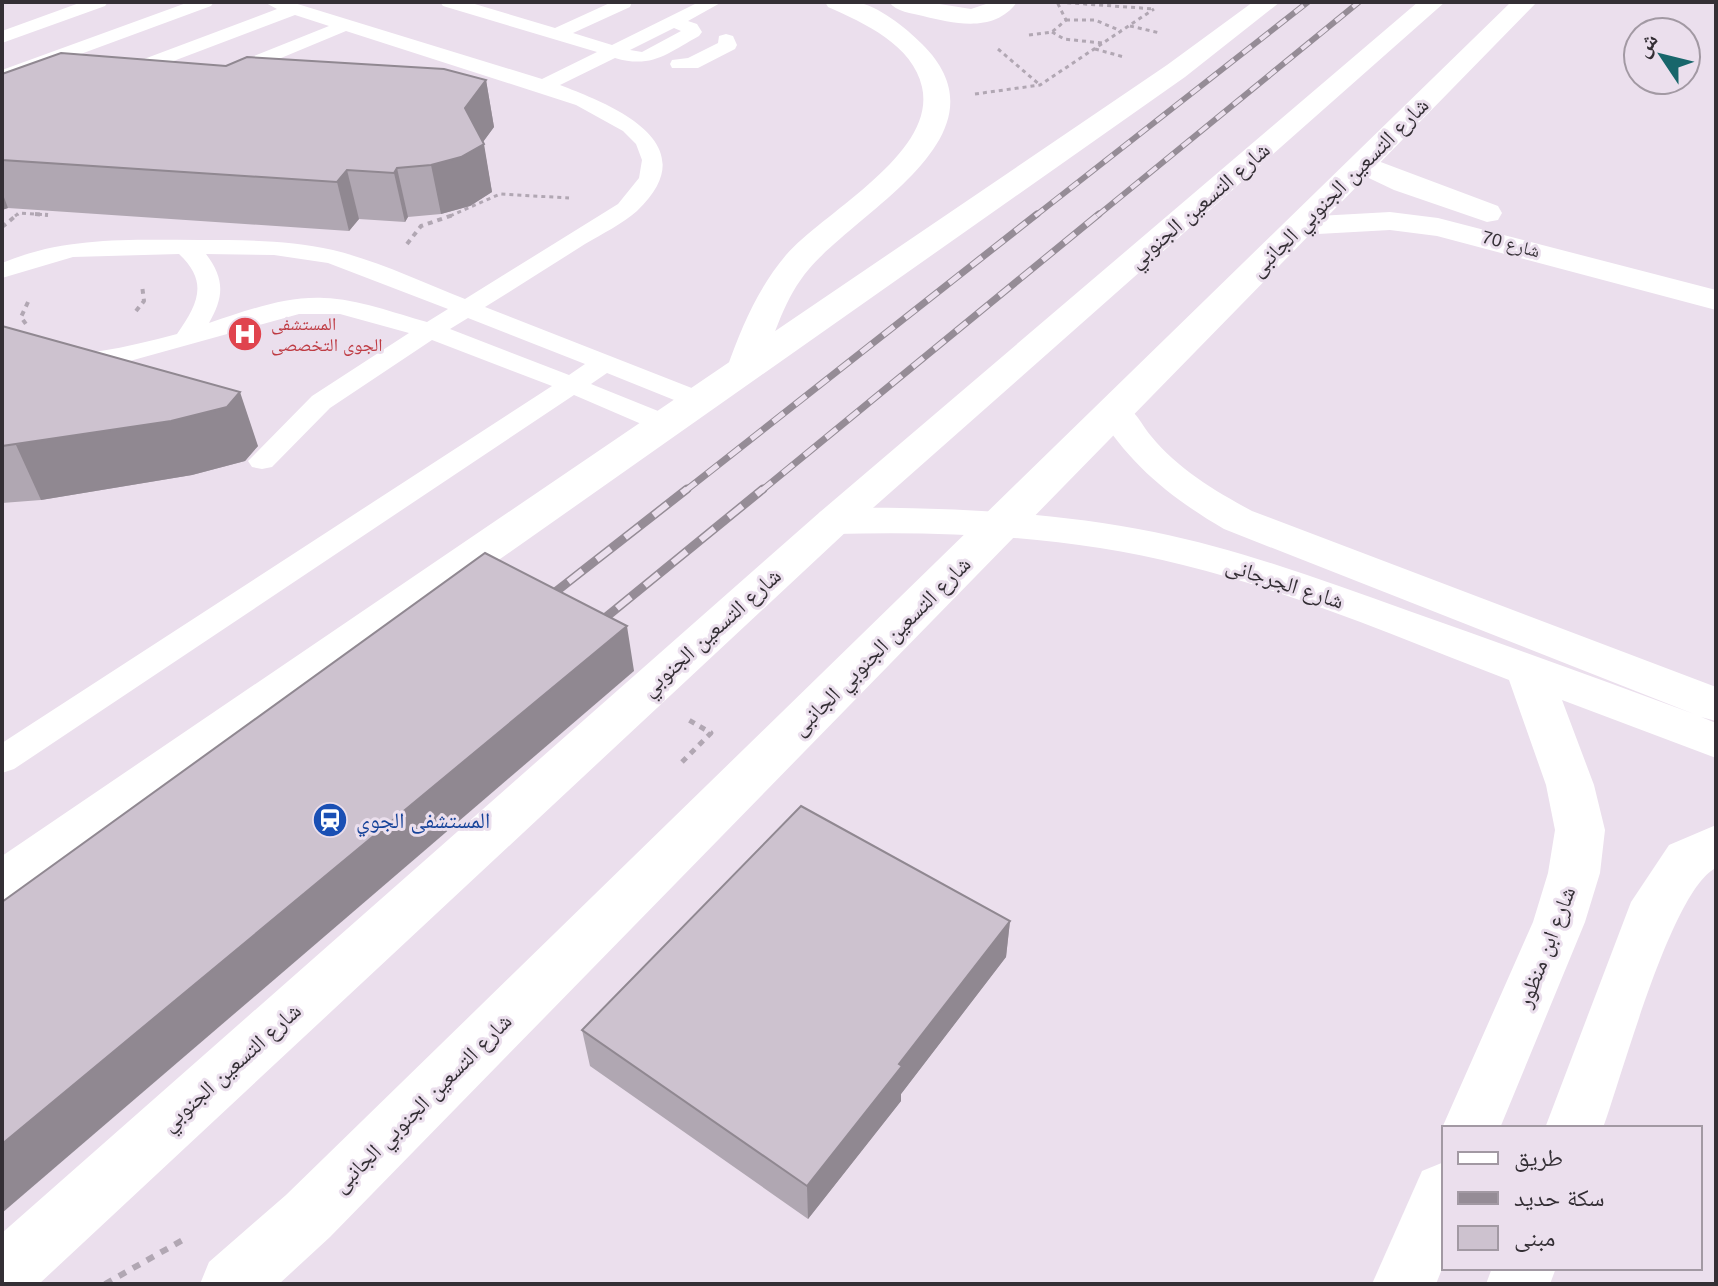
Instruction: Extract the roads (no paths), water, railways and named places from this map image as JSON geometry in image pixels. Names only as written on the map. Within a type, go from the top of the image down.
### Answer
[{"type":"main road","points":[[745,368],[757,331],[777,290],[806,252],[901,169],[922,146],[934,122],[938,99],[935,81],[915,48],[877,20],[837,2]]},
{"type":"main road","points":[[901,2],[961,16],[994,12],[1005,2]]},
{"type":"main road","points":[[2,883],[1176,71],[1268,2]]},
{"type":"main road","name":"شارع التسعين الجنوبي","points":[[2,1275],[834,521],[1433,2]]},
{"type":"main road","name":"شارع التسعين الجنوبي الجانبى","points":[[232,1284],[308,1216],[1525,2]]},
{"type":"main road","name":"شارع 70","points":[[1362,164],[1438,197],[1517,223],[1716,280]]},
{"type":"main road","name":"شارع 70","points":[[1300,226],[1390,221],[1438,227],[1716,300]]},
{"type":"main road","name":"شارع الجرجانى","points":[[1116,413],[1133,441],[1159,469],[1194,496],[1238,520],[1716,705]]},
{"type":"main road","name":"شارع الجرجانى","points":[[834,521],[919,519],[1004,523],[1125,539],[1230,564],[1528,669],[1716,741]]},
{"type":"main road","name":"شارع ابن منظور","points":[[1472,1126],[1559,922],[1576,859],[1580,830],[1570,785],[1528,669]]},
{"type":"main road","points":[[1575,1126],[1650,917],[1687,859],[1716,845]]},
{"type":"main road","points":[[1404,1284],[1442,1196]]},
{"type":"lane","points":[[2,37],[99,2]]},
{"type":"lane","points":[[2,79],[205,2]]},
{"type":"lane","points":[[449,2],[636,58],[654,56],[700,32],[622,2],[557,34]]},
{"type":"lane","points":[[533,84],[605,49],[659,14],[690,2]]},
{"type":"lane","points":[[659,14],[713,2]]},
{"type":"lane","points":[[129,90],[104,84],[284,5],[533,84],[607,112],[623,120],[646,142],[652,155],[653,169],[648,182],[626,209],[465,307],[321,402],[262,461]]},
{"type":"lane","points":[[202,85],[346,25]]},
{"type":"lane","points":[[679,64],[694,63],[728,45],[726,40]]},
{"type":"lane","points":[[2,79],[46,83]]},
{"type":"lane","points":[[184,246],[199,258],[208,271],[211,286],[209,303],[186,339]]},
{"type":"lane","points":[[2,271],[34,258],[84,247],[304,250],[350,262],[698,400]]},
{"type":"lane","points":[[2,365],[90,363],[273,313],[315,305],[349,308],[431,329],[663,423]]},
{"type":"lane","points":[[2,760],[605,363]]},
{"type":"railway","points":[[1035,216],[1308,2]]},
{"type":"railway","points":[[1097,216],[1359,2]]},
{"type":"railway","points":[[685,491],[1037,214]]},
{"type":"railway","points":[[761,491],[1099,214]]},
{"type":"railway","points":[[540,604],[687,489]]},
{"type":"railway","points":[[589,631],[763,489]]},
{"type":"place","name":"المستشفى الجوى التخصصى","points":[[245,334]]},
{"type":"place","name":"المستشفى الجوي","points":[[330,820]]}]
